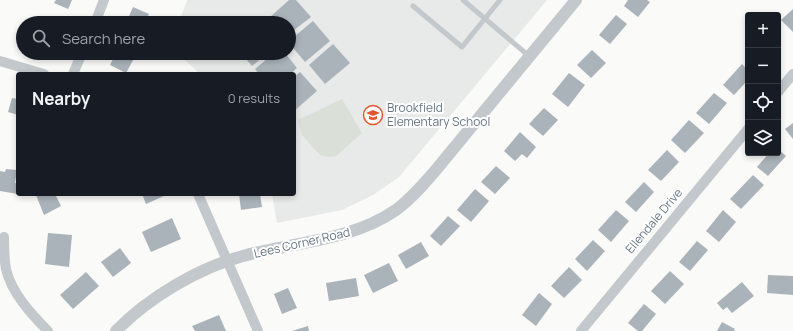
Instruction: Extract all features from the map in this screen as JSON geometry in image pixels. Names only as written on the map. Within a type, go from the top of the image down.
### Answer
[{"type":"street","points":[[97,16],[104,0]]},
{"type":"street","name":"Lees Corner Road","points":[[116,331],[142,308],[164,292],[214,266],[242,256],[348,233],[373,224],[396,210],[417,192],[435,171],[576,0]]},
{"type":"street","points":[[74,72],[79,60]]},
{"type":"street","points":[[0,61],[37,72]]},
{"type":"street","points":[[781,88],[793,74]]},
{"type":"street","name":"Ellendale Drive","points":[[581,331],[745,133]]},
{"type":"street","points":[[199,196],[258,331]]},
{"type":"street","points":[[4,237],[6,269],[10,280],[22,300],[37,320],[48,331]]},
{"type":"lane","points":[[463,0],[530,56]]},
{"type":"lane","points":[[413,6],[462,47],[500,0]]},
{"type":"shaded area","name":"Brookfield Elementary School","points":[[187,0],[547,0],[399,177],[373,195],[342,210],[277,223],[272,196],[296,196],[296,72],[198,72],[185,60],[296,60],[296,16],[181,16]]},
{"type":"shaded area","points":[[342,99],[362,133],[336,156],[328,157],[320,155],[302,135],[298,120]]},
{"type":"building","points":[[56,0],[72,0],[68,9],[54,3]]},
{"type":"building","points":[[289,0],[296,0],[311,17],[296,29],[296,16],[271,16]]},
{"type":"building","points":[[628,0],[647,0],[650,2],[638,17],[624,6]]},
{"type":"building","points":[[133,7],[149,14],[148,16],[129,16]]},
{"type":"building","points":[[793,9],[793,32],[781,20]]},
{"type":"building","points":[[616,15],[627,24],[610,44],[599,35]]},
{"type":"building","points":[[313,21],[330,41],[305,62],[296,51],[296,35]]},
{"type":"building","points":[[333,44],[350,63],[325,84],[309,65]]},
{"type":"building","points":[[592,50],[606,63],[591,78],[577,65]]},
{"type":"building","points":[[112,60],[133,60],[127,72],[110,65]]},
{"type":"building","points":[[247,60],[259,60],[252,66]]},
{"type":"building","points":[[266,60],[291,60],[297,68],[292,72],[257,72],[255,69]]},
{"type":"building","points":[[742,64],[745,67],[745,83],[734,95],[723,85]]},
{"type":"building","points":[[300,72],[317,91],[296,109],[296,75]]},
{"type":"building","points":[[569,73],[585,85],[568,107],[552,94]]},
{"type":"building","points":[[714,93],[727,103],[709,124],[696,113]]},
{"type":"building","points":[[12,98],[16,99],[16,114],[8,112]]},
{"type":"building","points":[[544,108],[558,120],[543,136],[529,124]]},
{"type":"building","points":[[689,120],[704,133],[685,153],[671,140]]},
{"type":"building","points":[[793,123],[793,139],[785,129]]},
{"type":"building","points":[[520,132],[536,147],[527,158],[522,154],[515,161],[504,151]]},
{"type":"building","points":[[667,150],[679,162],[661,181],[648,170]]},
{"type":"building","points":[[781,152],[786,156],[768,176],[757,167],[766,156],[781,156]]},
{"type":"building","points":[[496,166],[510,178],[495,194],[481,182]]},
{"type":"building","points":[[6,169],[16,170],[16,194],[0,191],[0,171],[5,172]]},
{"type":"building","points":[[753,175],[764,185],[741,209],[730,199]]},
{"type":"building","points":[[644,182],[654,192],[636,212],[625,202]]},
{"type":"building","points":[[475,189],[489,201],[471,222],[457,210]]},
{"type":"building","points":[[36,196],[56,196],[61,206],[44,215]]},
{"type":"building","points":[[143,196],[164,196],[146,204]]},
{"type":"building","points":[[239,196],[260,196],[262,207],[241,210]]},
{"type":"building","points":[[616,210],[629,221],[611,242],[598,230]]},
{"type":"building","points":[[723,210],[736,222],[719,242],[706,231]]},
{"type":"building","points":[[448,216],[460,226],[441,246],[430,236]]},
{"type":"building","points":[[172,218],[181,239],[151,252],[142,232]]},
{"type":"building","points":[[48,233],[72,235],[69,267],[45,264]]},
{"type":"building","points":[[593,240],[605,251],[587,271],[575,259]]},
{"type":"building","points":[[697,241],[708,250],[690,271],[679,262]]},
{"type":"building","points":[[421,242],[429,256],[406,269],[398,255]]},
{"type":"building","points":[[120,248],[131,263],[113,277],[101,262]]},
{"type":"building","points":[[389,263],[398,281],[373,293],[364,275]]},
{"type":"building","points":[[569,267],[582,280],[564,298],[551,286]]},
{"type":"building","points":[[670,271],[684,284],[665,304],[651,291]]},
{"type":"building","points":[[86,272],[99,286],[73,309],[60,295]]},
{"type":"building","points":[[768,275],[793,276],[793,295],[767,293]]},
{"type":"building","points":[[356,278],[359,296],[329,301],[326,283]]},
{"type":"building","points":[[742,282],[754,296],[732,313],[727,307],[723,310],[717,303]]},
{"type":"building","points":[[288,288],[297,308],[282,314],[274,294]]},
{"type":"building","points":[[539,293],[552,304],[536,326],[522,315]]},
{"type":"building","points":[[644,304],[656,314],[642,331],[638,331],[628,323]]},
{"type":"building","points":[[219,315],[226,331],[195,331],[192,326]]},
{"type":"building","points":[[722,322],[735,329],[734,331],[717,331]]},
{"type":"building","points":[[308,326],[309,331],[292,331]]},
{"type":"place","name":"Brookfield Elementary School","points":[[373,115]]}]
